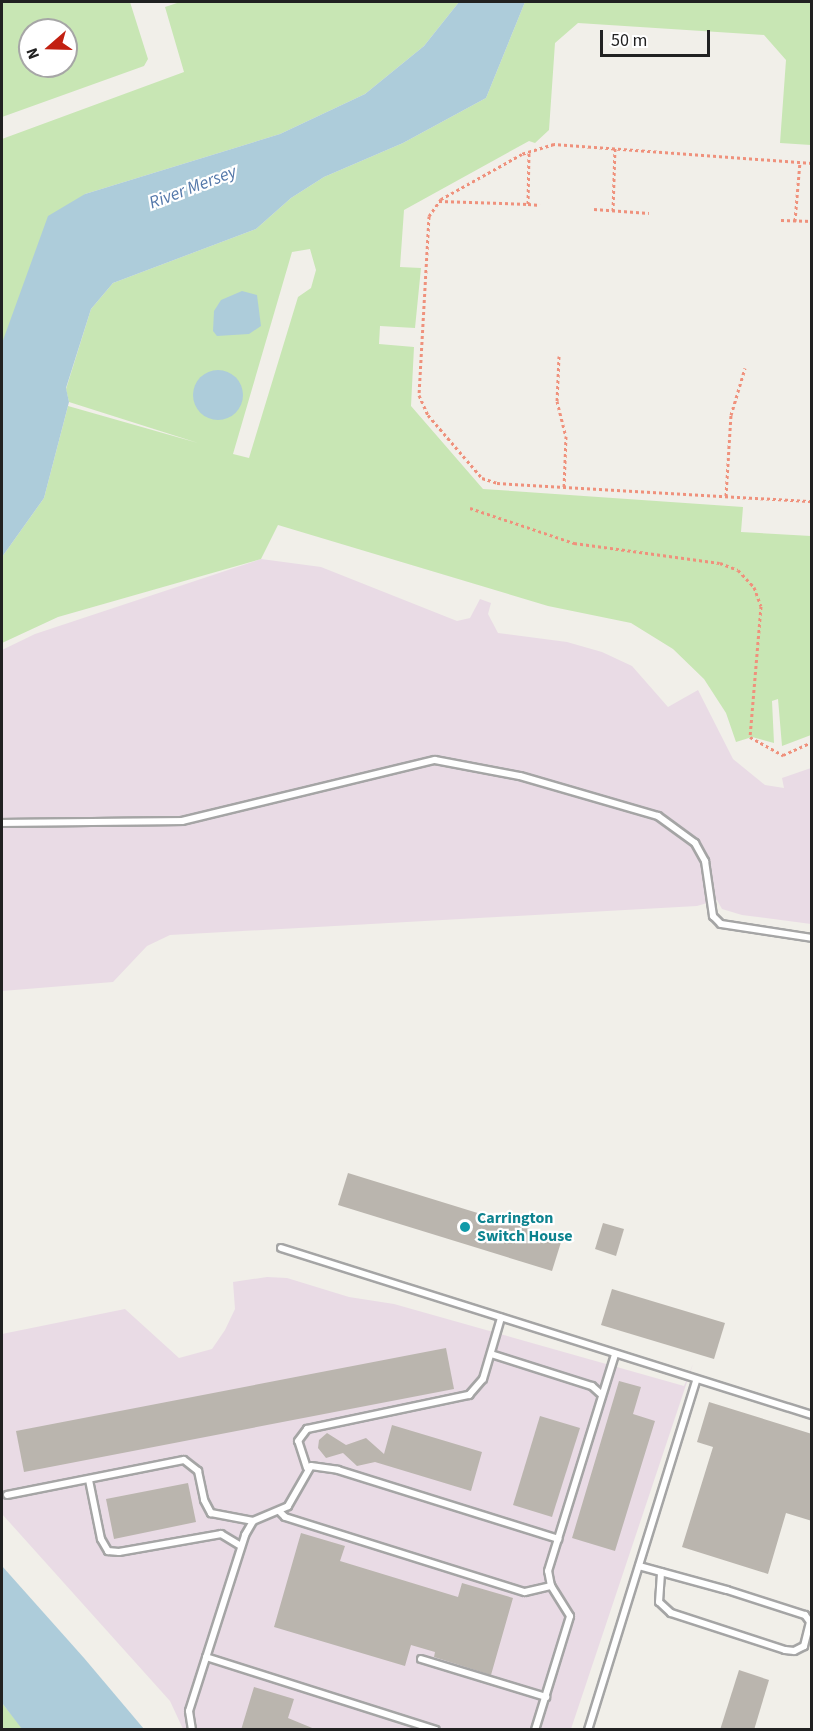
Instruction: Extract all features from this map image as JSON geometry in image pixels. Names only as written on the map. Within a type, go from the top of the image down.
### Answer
[{"type":"lane","points":[[2,823],[182,821],[435,760],[520,777],[658,816],[695,843],[705,861],[713,916],[721,924],[812,938]]},
{"type":"lane","points":[[281,1248],[812,1416]]},
{"type":"lane","points":[[307,1468],[298,1449],[300,1434],[307,1429],[469,1395],[483,1379],[501,1318]]},
{"type":"lane","points":[[491,1354],[597,1388],[602,1396]]},
{"type":"lane","points":[[535,1730],[570,1616],[551,1586],[548,1571],[615,1355]]},
{"type":"lane","points":[[588,1730],[696,1381]]},
{"type":"lane","points":[[7,1495],[184,1460],[198,1471],[204,1500],[211,1513],[253,1521],[279,1512],[288,1506],[307,1468]]},
{"type":"lane","points":[[307,1468],[322,1465],[558,1539]]},
{"type":"lane","points":[[89,1480],[101,1539],[108,1551],[119,1552],[221,1534],[241,1546]]},
{"type":"lane","points":[[279,1512],[285,1517],[525,1592],[551,1586]]},
{"type":"lane","points":[[192,1730],[189,1711],[241,1546],[253,1521]]},
{"type":"lane","points":[[639,1566],[661,1572],[805,1615],[810,1622],[804,1646],[794,1651],[785,1650],[671,1613],[659,1602],[661,1572]]},
{"type":"lane","points":[[206,1657],[436,1730]]},
{"type":"lane","points":[[421,1659],[546,1697]]},
{"type":"path","points":[[812,163],[554,144],[530,152],[439,201],[429,216],[419,395],[422,407],[482,478],[564,487],[812,501]]},
{"type":"path","points":[[613,210],[615,148]]},
{"type":"path","points":[[528,204],[530,152]]},
{"type":"path","points":[[795,220],[800,162]]},
{"type":"path","points":[[439,201],[540,204]]},
{"type":"path","points":[[594,209],[649,213]]},
{"type":"path","points":[[781,220],[812,221]]},
{"type":"path","points":[[559,356],[557,401],[566,436],[564,487]]},
{"type":"path","points":[[726,496],[731,415],[745,368]]},
{"type":"path","points":[[470,508],[574,543],[720,563],[738,570],[754,587],[761,606],[750,737],[783,755],[812,742]]},
{"type":"shaded area","points":[[261,559],[321,567],[457,621],[470,618],[480,599],[491,603],[488,614],[498,633],[567,642],[602,652],[632,666],[668,707],[698,690],[733,759],[765,785],[784,788],[782,778],[811,768],[811,924],[742,915],[722,909],[717,900],[697,906],[170,935],[147,946],[113,982],[2,991],[2,650],[35,634]]},
{"type":"shaded area","points":[[267,1277],[287,1278],[349,1297],[394,1304],[684,1386],[693,1364],[571,1729],[183,1729],[170,1701],[2,1514],[2,1334],[125,1309],[179,1358],[212,1349],[235,1309],[233,1282]]},
{"type":"green space","points":[[2,2],[130,2],[148,59],[144,66],[2,117]]},
{"type":"green space","points":[[180,2],[459,2],[424,46],[365,94],[280,134],[85,194],[2,343],[2,139],[184,72],[165,7]]},
{"type":"green space","points":[[525,2],[811,2],[811,145],[780,143],[786,60],[764,35],[578,23],[555,43],[549,130],[535,143],[529,141],[404,210],[400,267],[421,268],[415,328],[380,326],[379,344],[414,347],[411,406],[483,489],[743,507],[741,532],[811,536],[811,735],[782,746],[778,699],[772,701],[774,743],[752,737],[736,742],[726,713],[704,679],[673,649],[631,623],[548,606],[278,525],[261,559],[58,617],[2,643],[2,557],[44,498],[68,406],[198,443],[69,402],[66,389],[91,309],[113,283],[256,229],[291,198],[324,177],[403,143],[486,98]],"holes":[[[310,249],[316,270],[311,288],[298,297],[249,458],[233,454],[292,252]]]},
{"type":"green space","points":[[2,1703],[23,1729],[2,1729]]},
{"type":"water","name":"River Mersey","points":[[459,2],[525,2],[486,98],[403,143],[324,177],[291,198],[256,229],[113,283],[91,309],[66,388],[69,402],[44,498],[2,557],[2,343],[48,216],[85,194],[280,134],[365,94],[424,46]]},
{"type":"water","points":[[242,291],[257,295],[261,326],[249,334],[217,336],[213,331],[214,311],[221,300]]},
{"type":"water","points":[[218,370],[236,377],[243,395],[236,413],[218,420],[200,413],[193,395],[200,377]]},
{"type":"water","points":[[2,1566],[144,1729],[22,1729],[2,1703]]},
{"type":"building","name":"Carrington Switch House","points":[[348,1173],[562,1239],[552,1271],[338,1205]]},
{"type":"building","points":[[603,1223],[624,1229],[616,1256],[595,1249]]},
{"type":"building","points":[[612,1289],[725,1323],[714,1359],[601,1325]]},
{"type":"building","points":[[446,1348],[454,1389],[24,1472],[16,1431]]},
{"type":"building","points":[[619,1381],[641,1387],[633,1414],[655,1421],[615,1551],[572,1538]]},
{"type":"building","points":[[709,1402],[812,1434],[812,1521],[786,1513],[768,1574],[682,1547],[713,1447],[697,1442]]},
{"type":"building","points":[[540,1416],[580,1428],[552,1517],[513,1505]]},
{"type":"building","points":[[392,1425],[482,1452],[471,1491],[375,1462],[357,1466],[343,1453],[326,1458],[318,1448],[319,1440],[327,1433],[346,1445],[366,1438],[384,1454]]},
{"type":"building","points":[[188,1483],[196,1522],[114,1539],[106,1499]]},
{"type":"building","points":[[301,1533],[345,1546],[340,1561],[458,1597],[462,1583],[513,1598],[491,1675],[434,1657],[435,1652],[411,1645],[405,1666],[274,1627]]},
{"type":"building","points":[[739,1670],[769,1680],[754,1730],[720,1730]]},
{"type":"building","points":[[254,1687],[294,1699],[288,1718],[317,1730],[241,1730]]},
{"type":"place","name":"Carrington Switch House","points":[[465,1227]]}]
